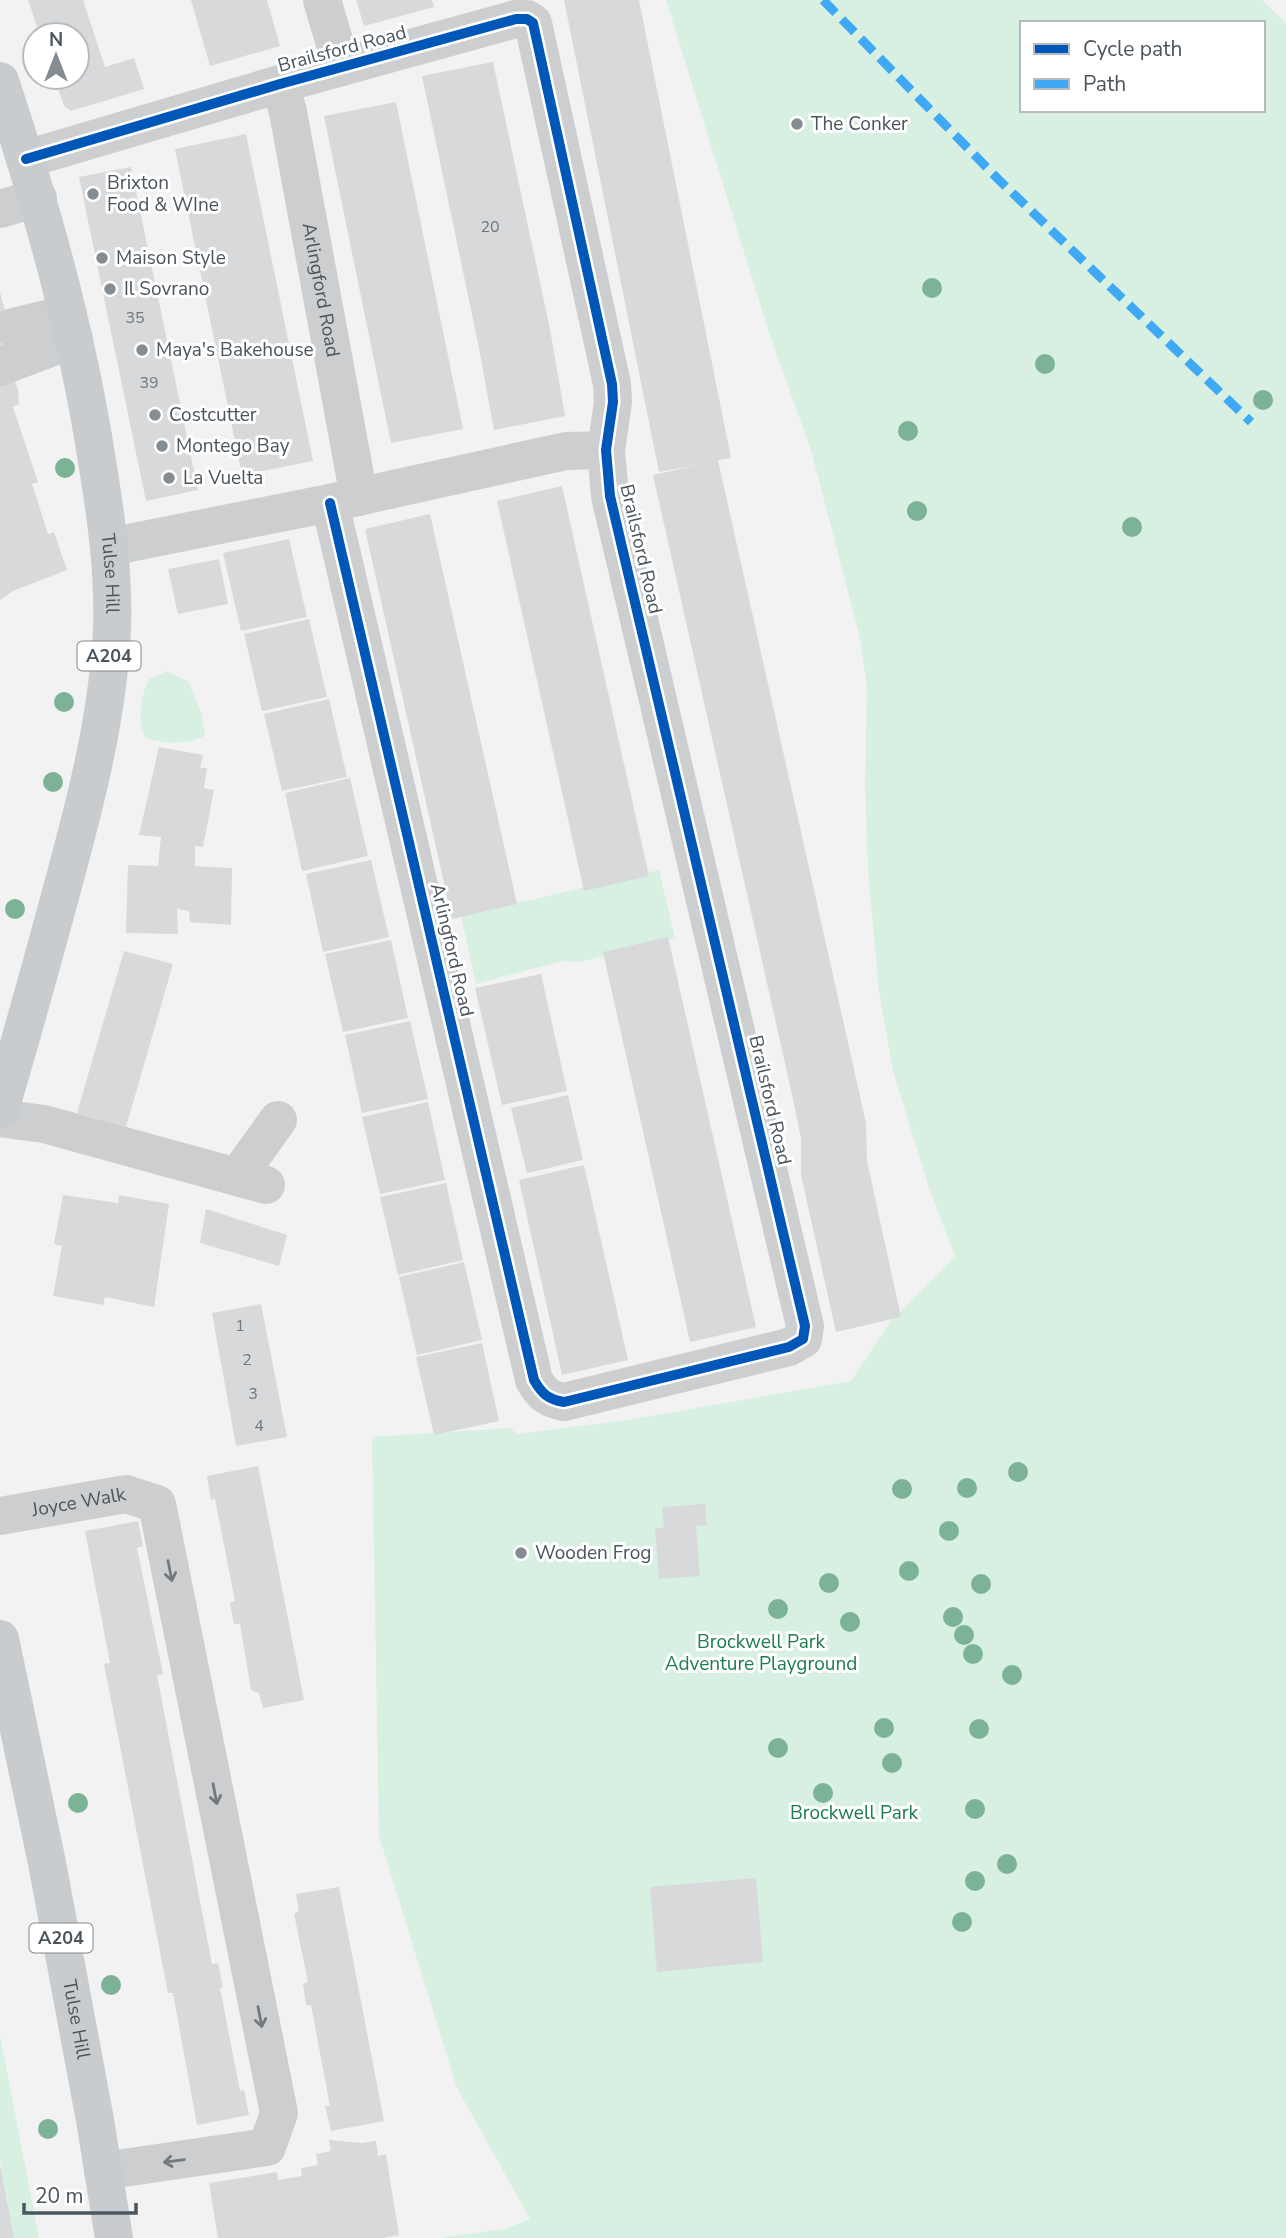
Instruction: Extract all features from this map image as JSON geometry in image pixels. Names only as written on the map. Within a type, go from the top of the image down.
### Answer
[{"type":"main road","name":"Tulse Hill","points":[[0,81],[38,198],[71,327],[91,419],[109,547],[112,589],[112,631],[104,708],[89,785],[0,1109]]},
{"type":"main road","name":"Tulse Hill","points":[[0,1639],[47,1863],[114,2238]]},
{"type":"street","points":[[322,0],[342,67]]},
{"type":"street","name":"Brailsford Road","points":[[26,159],[280,84],[516,19],[527,19],[533,23],[612,384],[613,402],[606,450],[610,496],[805,1326],[803,1339],[789,1347],[584,1398],[564,1402],[551,1400]]},
{"type":"street","name":"Arlingford Road","points":[[280,84],[291,126],[344,500],[534,1380],[541,1392],[551,1400]]},
{"type":"street","points":[[0,209],[38,198]]},
{"type":"street","points":[[13,327],[71,327]]},
{"type":"street","points":[[0,367],[71,327]]},
{"type":"street","points":[[109,547],[344,500],[566,451],[606,450]]},
{"type":"street","points":[[0,1118],[44,1124],[251,1181],[278,1120]]},
{"type":"street","name":"Joyce Walk","points":[[0,1516],[126,1494],[157,1504],[279,2113],[267,2147],[103,2171]]},
{"type":"green space","name":"Brockwell Park","points":[[666,0],[1262,0],[1286,23],[1286,2238],[438,2238],[504,2229],[530,2219],[457,2088],[379,1836],[372,1437],[511,1428],[516,1434],[627,1420],[851,1381],[890,1322],[955,1256],[929,1188],[893,1071],[879,992],[868,871],[865,783],[867,687],[860,638],[811,450],[769,333]]},
{"type":"green space","points":[[167,671],[189,682],[202,715],[205,736],[175,743],[145,738],[140,716],[143,694],[149,679]]},
{"type":"green space","points":[[659,870],[675,938],[580,962],[563,961],[476,984],[461,916]]},
{"type":"green space","points":[[0,2035],[39,2238],[14,2238],[0,2160]]},
{"type":"building","points":[[28,0],[83,0],[90,21],[35,21]]},
{"type":"building","points":[[191,0],[267,0],[280,46],[210,66]]},
{"type":"building","points":[[356,0],[432,0],[434,7],[364,26]]},
{"type":"building","points":[[564,0],[639,0],[731,458],[718,460],[866,1123],[867,1161],[901,1317],[836,1332],[801,1175],[801,1138],[793,1099],[653,475],[697,465],[659,472]]},
{"type":"building","points":[[91,24],[105,67],[134,58],[144,89],[71,111],[64,106],[59,91],[91,91]]},
{"type":"building","points":[[493,62],[550,329],[565,416],[494,430],[422,76]]},
{"type":"building","points":[[396,102],[463,429],[391,443],[324,116]]},
{"type":"building","points":[[246,134],[313,461],[242,475],[175,149]]},
{"type":"building","points":[[131,167],[198,490],[146,501],[79,177]]},
{"type":"building","points":[[0,292],[15,349],[0,353]]},
{"type":"building","points":[[0,375],[13,377],[18,389],[19,404],[13,407],[38,482],[32,484],[48,534],[54,532],[67,570],[13,591],[0,600]]},
{"type":"building","points":[[562,486],[649,876],[584,891],[497,501]]},
{"type":"building","points":[[430,514],[517,904],[452,919],[365,529]]},
{"type":"building","points":[[289,539],[307,617],[241,631],[223,553]]},
{"type":"building","points":[[219,559],[228,604],[178,614],[168,569]]},
{"type":"building","points":[[309,619],[327,697],[262,711],[244,634]]},
{"type":"building","points":[[329,699],[347,777],[282,791],[264,714]]},
{"type":"building","points":[[159,747],[203,755],[200,768],[207,768],[204,788],[214,790],[203,847],[195,846],[195,866],[232,868],[231,925],[190,922],[189,911],[177,909],[178,934],[126,933],[128,865],[158,866],[161,837],[139,835]]},
{"type":"building","points":[[350,778],[368,856],[302,871],[285,793]]},
{"type":"building","points":[[371,860],[389,937],[323,952],[306,874]]},
{"type":"building","points":[[668,937],[756,1327],[690,1342],[603,952]]},
{"type":"building","points":[[391,940],[408,1018],[343,1032],[325,954]]},
{"type":"building","points":[[124,951],[173,964],[126,1127],[77,1113]]},
{"type":"building","points":[[541,974],[567,1091],[502,1105],[475,988]]},
{"type":"building","points":[[410,1021],[428,1099],[362,1113],[345,1035]]},
{"type":"building","points":[[568,1095],[583,1160],[527,1173],[511,1108]]},
{"type":"building","points":[[428,1102],[445,1180],[380,1194],[362,1117]]},
{"type":"building","points":[[584,1165],[628,1360],[562,1375],[519,1180]]},
{"type":"building","points":[[446,1183],[463,1260],[398,1275],[380,1197]]},
{"type":"building","points":[[63,1195],[118,1203],[119,1195],[169,1204],[154,1307],[105,1297],[103,1305],[53,1296],[62,1246],[54,1244]]},
{"type":"building","points":[[206,1209],[287,1235],[279,1266],[200,1243]]},
{"type":"building","points":[[464,1262],[482,1340],[417,1355],[399,1277]]},
{"type":"building","points":[[261,1304],[287,1437],[236,1446],[212,1313]]},
{"type":"building","points":[[482,1343],[499,1421],[434,1435],[416,1357]]},
{"type":"building","points":[[258,1466],[304,1700],[263,1708],[259,1693],[251,1690],[240,1624],[234,1624],[230,1603],[235,1601],[215,1499],[211,1500],[207,1476]]},
{"type":"building","points":[[705,1504],[707,1525],[696,1526],[700,1576],[659,1579],[655,1528],[664,1528],[662,1507]]},
{"type":"building","points":[[138,1521],[143,1546],[137,1548],[163,1674],[157,1675],[212,1964],[218,1963],[223,1987],[220,1988],[240,2091],[244,2090],[249,2115],[197,2125],[173,1993],[168,1993],[104,1664],[110,1663],[85,1531]]},
{"type":"building","points":[[756,1878],[763,1962],[657,1972],[650,1887]]},
{"type":"building","points":[[339,1887],[384,2121],[331,2131],[325,2106],[330,2106],[311,2005],[306,2005],[303,1984],[308,1982],[294,1914],[299,1911],[296,1894]]},
{"type":"building","points":[[329,2140],[362,2143],[376,2141],[378,2156],[386,2154],[399,2235],[384,2238],[218,2238],[209,2183],[277,2172],[278,2180],[302,2176],[301,2168],[318,2165],[316,2154],[331,2151]]},
{"type":"building","points":[[1,2168],[14,2238],[0,2238]]},
{"type":"marked path","points":[[823,0],[998,179],[1251,422]]},
{"type":"cycle path","points":[[26,159],[280,84],[516,19],[527,19],[533,23],[612,384],[613,402],[606,450],[610,496],[805,1326],[803,1339],[789,1347],[564,1402],[546,1395],[534,1380],[330,503]]},
{"type":"place","name":"The Conker","points":[[797,124]]},
{"type":"place","name":"Brixton Food & WIne","points":[[93,194]]},
{"type":"place","name":"Maison Style","points":[[102,258]]},
{"type":"place","name":"Il Sovrano","points":[[110,289]]},
{"type":"place","name":"Maya's Bakehouse","points":[[142,350]]},
{"type":"place","name":"Costcutter","points":[[155,415]]},
{"type":"place","name":"Montego Bay","points":[[162,446]]},
{"type":"place","name":"La Vuelta","points":[[169,478]]},
{"type":"place","name":"Wooden Frog","points":[[521,1553]]},
{"type":"park label","name":"Brockwell Park Adventure Playground","points":[[761,1653]]}]
